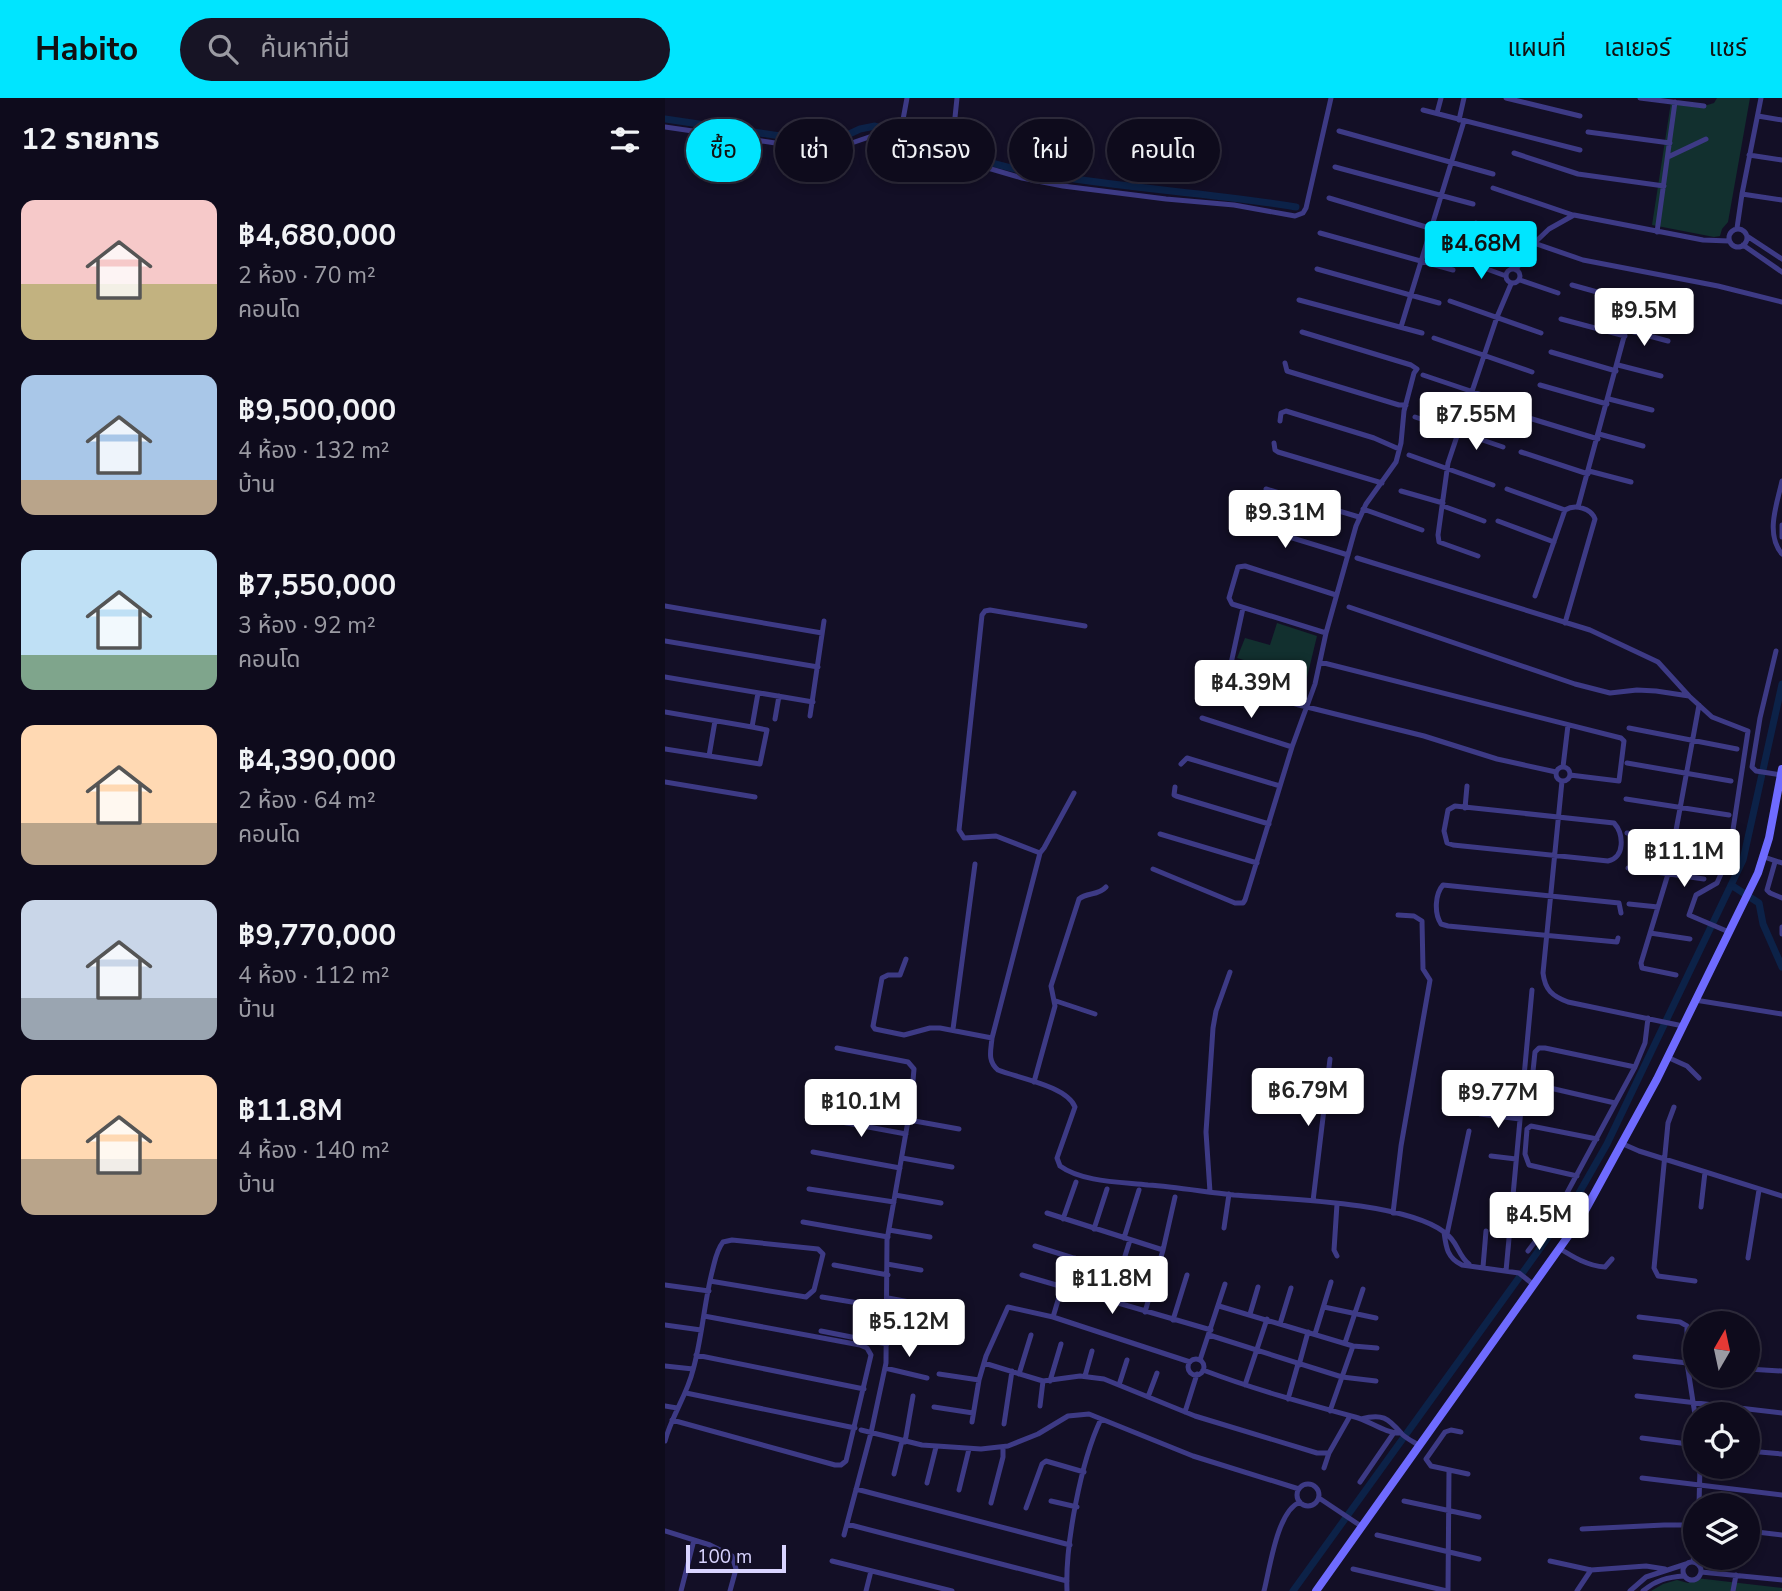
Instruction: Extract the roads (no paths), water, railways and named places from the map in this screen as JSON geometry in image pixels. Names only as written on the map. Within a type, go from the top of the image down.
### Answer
[{"type":"street","points":[[903,119],[907,98]]},
{"type":"street","points":[[955,119],[957,98]]},
{"type":"street","points":[[995,172],[1032,180],[1195,203],[1234,205],[1295,216],[1303,213],[1306,208],[1331,98]]},
{"type":"street","points":[[1437,113],[1441,98]]},
{"type":"street","points":[[1401,327],[1452,162],[1462,121],[1464,98]]},
{"type":"street","points":[[1506,98],[1580,116]]},
{"type":"street","points":[[1640,98],[1704,106]]},
{"type":"street","points":[[1737,228],[1761,98]]},
{"type":"street","points":[[1657,232],[1675,102]]},
{"type":"street","points":[[1423,110],[1580,150]]},
{"type":"street","points":[[1758,116],[1782,120]]},
{"type":"street","points":[[665,127],[807,147],[840,147],[867,138]]},
{"type":"street","points":[[1339,131],[1493,174]]},
{"type":"street","points":[[1588,132],[1670,143]]},
{"type":"street","points":[[1668,157],[1706,139]]},
{"type":"street","points":[[1514,153],[1578,174],[1664,186]]},
{"type":"street","points":[[1749,155],[1782,160]]},
{"type":"street","points":[[1335,167],[1473,204]]},
{"type":"street","points":[[1493,188],[1574,215],[1712,242],[1729,241],[1735,247],[1743,245],[1782,272]]},
{"type":"street","points":[[1742,194],[1782,200]]},
{"type":"street","points":[[1329,198],[1463,238]]},
{"type":"street","points":[[1516,270],[1523,256],[1549,229],[1574,215]]},
{"type":"street","points":[[1476,223],[1583,260],[1718,286],[1782,302]]},
{"type":"street","points":[[1729,241],[1730,232],[1737,228],[1743,230],[1747,236],[1782,260],[1775,266]]},
{"type":"street","points":[[1320,233],[1453,270]]},
{"type":"street","points":[[1743,245],[1747,236]]},
{"type":"street","points":[[1465,261],[1506,276],[1511,284]]},
{"type":"street","points":[[1317,269],[1439,303]]},
{"type":"street","points":[[1506,276],[1508,271],[1516,270]]},
{"type":"street","points":[[1516,270],[1520,274],[1520,280]]},
{"type":"street","points":[[1478,556],[1439,542],[1447,470],[1458,432],[1511,284],[1520,280],[1558,293]]},
{"type":"street","points":[[1572,285],[1633,302]]},
{"type":"street","points":[[1578,507],[1635,296],[1669,305]]},
{"type":"street","points":[[1299,300],[1422,333]]},
{"type":"street","points":[[1450,301],[1541,333]]},
{"type":"street","points":[[1561,319],[1668,341]]},
{"type":"street","points":[[1153,870],[1239,904],[1245,900],[1320,662],[1359,517],[1392,469],[1399,449],[1406,405],[1417,369],[1415,366],[1302,332]]},
{"type":"street","points":[[1434,338],[1532,372]]},
{"type":"street","points":[[1551,352],[1661,376]]},
{"type":"street","points":[[1285,363],[1285,369],[1293,373],[1406,405]]},
{"type":"street","points":[[1423,375],[1521,408]]},
{"type":"street","points":[[1540,385],[1652,410]]},
{"type":"street","points":[[1279,421],[1281,413],[1286,411],[1374,438],[1399,449]]},
{"type":"street","points":[[1415,417],[1503,447]]},
{"type":"street","points":[[1529,418],[1643,446]]},
{"type":"street","points":[[1274,443],[1278,452],[1382,483]]},
{"type":"street","points":[[1521,452],[1631,482]]},
{"type":"street","points":[[1409,455],[1493,485]]},
{"type":"street","points":[[1782,481],[1774,524],[1774,542],[1782,554]]},
{"type":"street","points":[[1266,489],[1359,517]]},
{"type":"street","points":[[1507,489],[1565,510],[1578,507],[1588,511],[1595,519],[1565,623]]},
{"type":"street","points":[[1401,491],[1484,521]]},
{"type":"street","points":[[1363,509],[1422,530]]},
{"type":"street","points":[[1535,596],[1565,510]]},
{"type":"street","points":[[1260,516],[1259,527],[1263,529],[1348,555]]},
{"type":"street","points":[[1498,521],[1554,542]]},
{"type":"street","points":[[1774,524],[1782,525],[1782,537]]},
{"type":"street","points":[[1357,558],[1590,630],[1658,662],[1712,717],[1748,732],[1729,856],[1717,883],[1696,895],[1689,915],[1727,931]]},
{"type":"street","points":[[1326,633],[1243,608],[1232,604],[1229,598],[1238,567],[1245,566],[1336,595]]},
{"type":"street","points":[[665,606],[823,634]]},
{"type":"street","points":[[1349,607],[1575,684],[1610,693],[1637,690],[1689,696]]},
{"type":"street","points":[[1227,682],[1243,608]]},
{"type":"street","points":[[1039,853],[996,836],[970,839],[960,836],[982,615],[990,610],[1084,626]]},
{"type":"street","points":[[810,716],[824,621]]},
{"type":"street","points":[[665,641],[818,667]]},
{"type":"street","points":[[1316,1591],[1358,1524],[1421,1446],[1532,1283],[1581,1218],[1623,1144],[1667,1057],[1679,1025],[1695,1000],[1727,931],[1744,902],[1758,873],[1772,822],[1778,812],[1781,775],[1756,771],[1752,767],[1776,651]]},
{"type":"street","points":[[1320,662],[1621,738],[1625,744],[1619,781],[1570,775]]},
{"type":"street","points":[[665,677],[813,702]]},
{"type":"street","points":[[1208,682],[1215,679],[1227,682],[1306,707],[1424,736],[1497,759],[1556,772],[1563,767],[1568,725]]},
{"type":"street","points":[[752,727],[758,693]]},
{"type":"street","points":[[775,719],[779,696]]},
{"type":"street","points":[[1676,975],[1642,968],[1641,963],[1668,874],[1699,705]]},
{"type":"street","points":[[665,712],[767,730],[761,764],[665,749]]},
{"type":"street","points":[[1202,718],[1292,747]]},
{"type":"street","points":[[709,756],[715,721]]},
{"type":"street","points":[[1629,729],[1737,749]]},
{"type":"street","points":[[1181,764],[1187,758],[1280,786]]},
{"type":"street","points":[[1627,763],[1731,781]]},
{"type":"street","points":[[1563,767],[1569,770],[1570,775]]},
{"type":"street","points":[[1556,772],[1557,778],[1562,781]]},
{"type":"street","points":[[1562,781],[1570,775]]},
{"type":"street","points":[[1562,781],[1543,973],[1547,990],[1567,1002],[1679,1025]]},
{"type":"street","points":[[665,782],[755,797]]},
{"type":"street","points":[[1465,807],[1467,786]]},
{"type":"street","points":[[1175,787],[1176,796],[1269,824]]},
{"type":"street","points":[[1074,793],[1039,853],[992,1038],[990,1059],[998,1070],[1062,1092],[1072,1099],[1075,1107],[1058,1158],[1059,1166],[1085,1176],[1210,1192],[1313,1201],[1393,1213],[1429,1222],[1452,1237],[1462,1258],[1471,1266]]},
{"type":"street","points":[[1626,799],[1729,815]]},
{"type":"street","points":[[1455,806],[1465,807],[1614,823],[1618,826],[1621,849],[1615,860],[1608,861],[1447,843],[1444,831],[1448,810],[1455,806]]},
{"type":"street","points":[[1772,822],[1782,824]]},
{"type":"street","points":[[1627,833],[1723,848]]},
{"type":"street","points":[[1160,834],[1257,863]]},
{"type":"street","points":[[1764,857],[1779,862],[1767,890],[1770,894],[1782,898]]},
{"type":"street","points":[[953,1029],[975,864]]},
{"type":"street","points":[[1628,868],[1705,879]]},
{"type":"street","points":[[1618,938],[1617,942],[1448,926],[1441,924],[1436,914],[1439,891],[1443,885],[1619,903],[1621,912]]},
{"type":"street","points":[[1034,1083],[1056,1001],[1051,986],[1079,899],[1101,892],[1106,887]]},
{"type":"street","points":[[1629,904],[1658,907]]},
{"type":"street","points":[[1393,1213],[1401,1146],[1430,985],[1428,975],[1423,969],[1422,921],[1414,916],[1398,915]]},
{"type":"street","points":[[1782,927],[1782,934]]},
{"type":"street","points":[[1650,933],[1690,939]]},
{"type":"street","points":[[906,959],[900,975],[881,978],[873,1026],[879,1031],[904,1035],[930,1028],[953,1029],[992,1038]]},
{"type":"street","points":[[1210,1192],[1206,1132],[1213,1028],[1230,972]]},
{"type":"street","points":[[1506,1271],[1532,990]]},
{"type":"street","points":[[1695,1000],[1782,1014]]},
{"type":"street","points":[[1056,1001],[1095,1014]]},
{"type":"street","points":[[1528,1251],[1555,1215],[1635,1067],[1645,1043],[1648,1018]]},
{"type":"street","points":[[837,1048],[912,1064],[914,1069],[909,1120],[888,1237],[888,1336],[885,1368],[844,1535]]},
{"type":"street","points":[[1615,1103],[1537,1086],[1532,1081],[1536,1049],[1545,1048],[1635,1067]]},
{"type":"street","points":[[1667,1057],[1687,1066],[1699,1078]]},
{"type":"street","points":[[1313,1201],[1330,1059]]},
{"type":"street","points":[[830,1084],[912,1098]]},
{"type":"street","points":[[1674,1107],[1669,1118],[1664,1158],[1654,1271],[1658,1276],[1695,1281]]},
{"type":"street","points":[[1480,1114],[1520,1119]]},
{"type":"street","points":[[820,1118],[906,1134]]},
{"type":"street","points":[[909,1120],[959,1129]]},
{"type":"street","points":[[1577,1176],[1529,1165],[1525,1154],[1527,1129],[1531,1126],[1597,1139]]},
{"type":"street","points":[[1469,1131],[1446,1233],[1450,1257],[1462,1265],[1519,1273],[1532,1283]]},
{"type":"street","points":[[1623,1144],[1782,1196]]},
{"type":"street","points":[[813,1152],[900,1168]]},
{"type":"street","points":[[1491,1156],[1516,1159]]},
{"type":"street","points":[[902,1158],[952,1167]]},
{"type":"street","points":[[1701,1207],[1705,1172]]},
{"type":"street","points":[[1063,1219],[1076,1182]]},
{"type":"street","points":[[809,1189],[894,1202]]},
{"type":"street","points":[[1094,1228],[1107,1189]]},
{"type":"street","points":[[1105,1301],[1118,1272],[1139,1190]]},
{"type":"street","points":[[1748,1258],[1759,1190]]},
{"type":"street","points":[[1224,1228],[1229,1194]]},
{"type":"street","points":[[895,1195],[941,1203]]},
{"type":"street","points":[[1146,1312],[1175,1197]]},
{"type":"street","points":[[1337,1204],[1334,1250],[1337,1256]]},
{"type":"street","points":[[1529,1209],[1555,1215]]},
{"type":"street","points":[[1047,1213],[1163,1250]]},
{"type":"street","points":[[803,1223],[888,1237]]},
{"type":"street","points":[[889,1230],[930,1237]]},
{"type":"street","points":[[1483,1267],[1486,1231]]},
{"type":"street","points":[[665,1441],[694,1369],[710,1281],[718,1248],[723,1242],[732,1240],[818,1249],[823,1254],[814,1290],[812,1295],[806,1297],[710,1281]]},
{"type":"street","points":[[1035,1246],[1153,1283]]},
{"type":"street","points":[[1559,1248],[1599,1267],[1605,1267],[1612,1259]]},
{"type":"street","points":[[1053,1317],[1075,1258]]},
{"type":"street","points":[[887,1264],[921,1270]]},
{"type":"street","points":[[834,1265],[888,1275]]},
{"type":"street","points":[[1021,1275],[1173,1320],[1257,1351],[1342,1377],[1376,1381]]},
{"type":"street","points":[[1173,1320],[1187,1275]]},
{"type":"street","points":[[1288,1399],[1331,1282]]},
{"type":"street","points":[[1185,1412],[1203,1366],[1200,1360],[1225,1284]]},
{"type":"street","points":[[665,1286],[709,1291]]},
{"type":"street","points":[[1250,1314],[1258,1287]]},
{"type":"street","points":[[1280,1324],[1291,1288]]},
{"type":"street","points":[[1345,1343],[1363,1289]]},
{"type":"street","points":[[822,1297],[888,1308]]},
{"type":"street","points":[[888,1298],[920,1304]]},
{"type":"street","points":[[1219,1306],[1353,1346],[1377,1348]]},
{"type":"street","points":[[972,1422],[983,1363],[1007,1307],[1053,1317],[1190,1362],[1200,1360]]},
{"type":"street","points":[[1324,1307],[1376,1318]]},
{"type":"street","points":[[672,1420],[835,1465],[846,1461],[858,1429],[871,1354],[867,1348],[704,1316]]},
{"type":"street","points":[[1639,1317],[1683,1324]]},
{"type":"street","points":[[1244,1385],[1267,1320]]},
{"type":"street","points":[[665,1325],[701,1330]]},
{"type":"street","points":[[821,1331],[887,1344]]},
{"type":"street","points":[[1019,1374],[1031,1335]]},
{"type":"street","points":[[888,1336],[916,1340]]},
{"type":"street","points":[[1040,1406],[1061,1344]]},
{"type":"street","points":[[1330,1411],[1353,1346]]},
{"type":"street","points":[[1086,1376],[1092,1351]]},
{"type":"street","points":[[696,1355],[864,1389]]},
{"type":"street","points":[[1635,1357],[1683,1363]]},
{"type":"street","points":[[1119,1385],[1127,1360]]},
{"type":"street","points":[[1190,1362],[1190,1371],[1361,1419],[1393,1434],[1402,1434]]},
{"type":"street","points":[[983,1363],[1047,1381],[1086,1376],[1119,1385],[1185,1412],[1317,1453],[1329,1453]]},
{"type":"street","points":[[665,1366],[694,1369]]},
{"type":"street","points":[[885,1368],[927,1378]]},
{"type":"street","points":[[1761,1370],[1782,1371]]},
{"type":"street","points":[[1004,1424],[1012,1371]]},
{"type":"street","points":[[1148,1397],[1157,1373]]},
{"type":"street","points":[[939,1374],[979,1380]]},
{"type":"street","points":[[686,1393],[904,1441],[969,1449],[1003,1447],[1038,1434],[1068,1416],[1084,1413],[1193,1456],[1299,1489]]},
{"type":"street","points":[[894,1474],[913,1396]]},
{"type":"street","points":[[1637,1396],[1686,1402]]},
{"type":"street","points":[[665,1406],[677,1408]]},
{"type":"street","points":[[934,1407],[974,1413]]},
{"type":"street","points":[[1760,1410],[1782,1413]]},
{"type":"street","points":[[1324,1468],[1329,1453],[1350,1416]]},
{"type":"street","points":[[1361,1419],[1379,1416],[1397,1426],[1402,1434],[1421,1446]]},
{"type":"street","points":[[1067,1591],[1070,1545],[1077,1507],[1091,1444],[1101,1419]]},
{"type":"street","points":[[1461,1432],[1445,1432],[1426,1460],[1431,1466],[1468,1474]]},
{"type":"street","points":[[1360,1482],[1393,1434]]},
{"type":"street","points":[[1642,1438],[1683,1443]]},
{"type":"street","points":[[927,1483],[936,1447]]},
{"type":"street","points":[[991,1503],[1003,1447]]},
{"type":"street","points":[[959,1490],[969,1449]]},
{"type":"street","points":[[1760,1452],[1782,1454]]},
{"type":"street","points":[[1026,1508],[1042,1464],[1051,1461],[1084,1472]]},
{"type":"street","points":[[1353,1569],[1448,1591],[1449,1470]]},
{"type":"street","points":[[1642,1478],[1782,1495]]},
{"type":"street","points":[[1700,1493],[1701,1479]]},
{"type":"street","points":[[1306,1484],[1315,1486],[1319,1498],[1308,1506],[1300,1502],[1297,1496],[1299,1489],[1306,1484]]},
{"type":"street","points":[[856,1489],[1070,1545]]},
{"type":"street","points":[[1319,1498],[1358,1524]]},
{"type":"street","points":[[1051,1501],[1077,1507]]},
{"type":"street","points":[[1404,1501],[1479,1517]]},
{"type":"street","points":[[1264,1591],[1282,1522],[1292,1505],[1300,1502]]},
{"type":"street","points":[[847,1524],[1067,1581]]},
{"type":"street","points":[[1582,1529],[1683,1525]]},
{"type":"street","points":[[665,1531],[732,1556],[736,1569],[730,1591]]},
{"type":"street","points":[[1760,1532],[1782,1535]]},
{"type":"street","points":[[1377,1535],[1479,1559]]},
{"type":"street","points":[[681,1591],[694,1540]]},
{"type":"street","points":[[832,1561],[952,1591]]},
{"type":"street","points":[[1550,1561],[1591,1570],[1646,1566],[1665,1569]]},
{"type":"street","points":[[1630,1591],[1646,1577],[1683,1565]]},
{"type":"street","points":[[1577,1591],[1591,1570]]},
{"type":"street","points":[[1683,1570],[1684,1576]]},
{"type":"street","points":[[866,1591],[871,1571]]},
{"type":"street","points":[[1643,1591],[1667,1577],[1684,1576],[1694,1580],[1701,1572],[1782,1580]]},
{"type":"street","points":[[1733,1591],[1736,1575]]},
{"type":"waterway","points":[[665,119],[821,140],[845,136],[875,126],[987,162],[1025,171],[1296,207]]},
{"type":"waterway","points":[[1293,1591],[1575,1200],[1607,1144],[1743,860],[1782,684]]},
{"type":"waterway","points":[[1731,885],[1759,903],[1763,924],[1782,967]]}]
